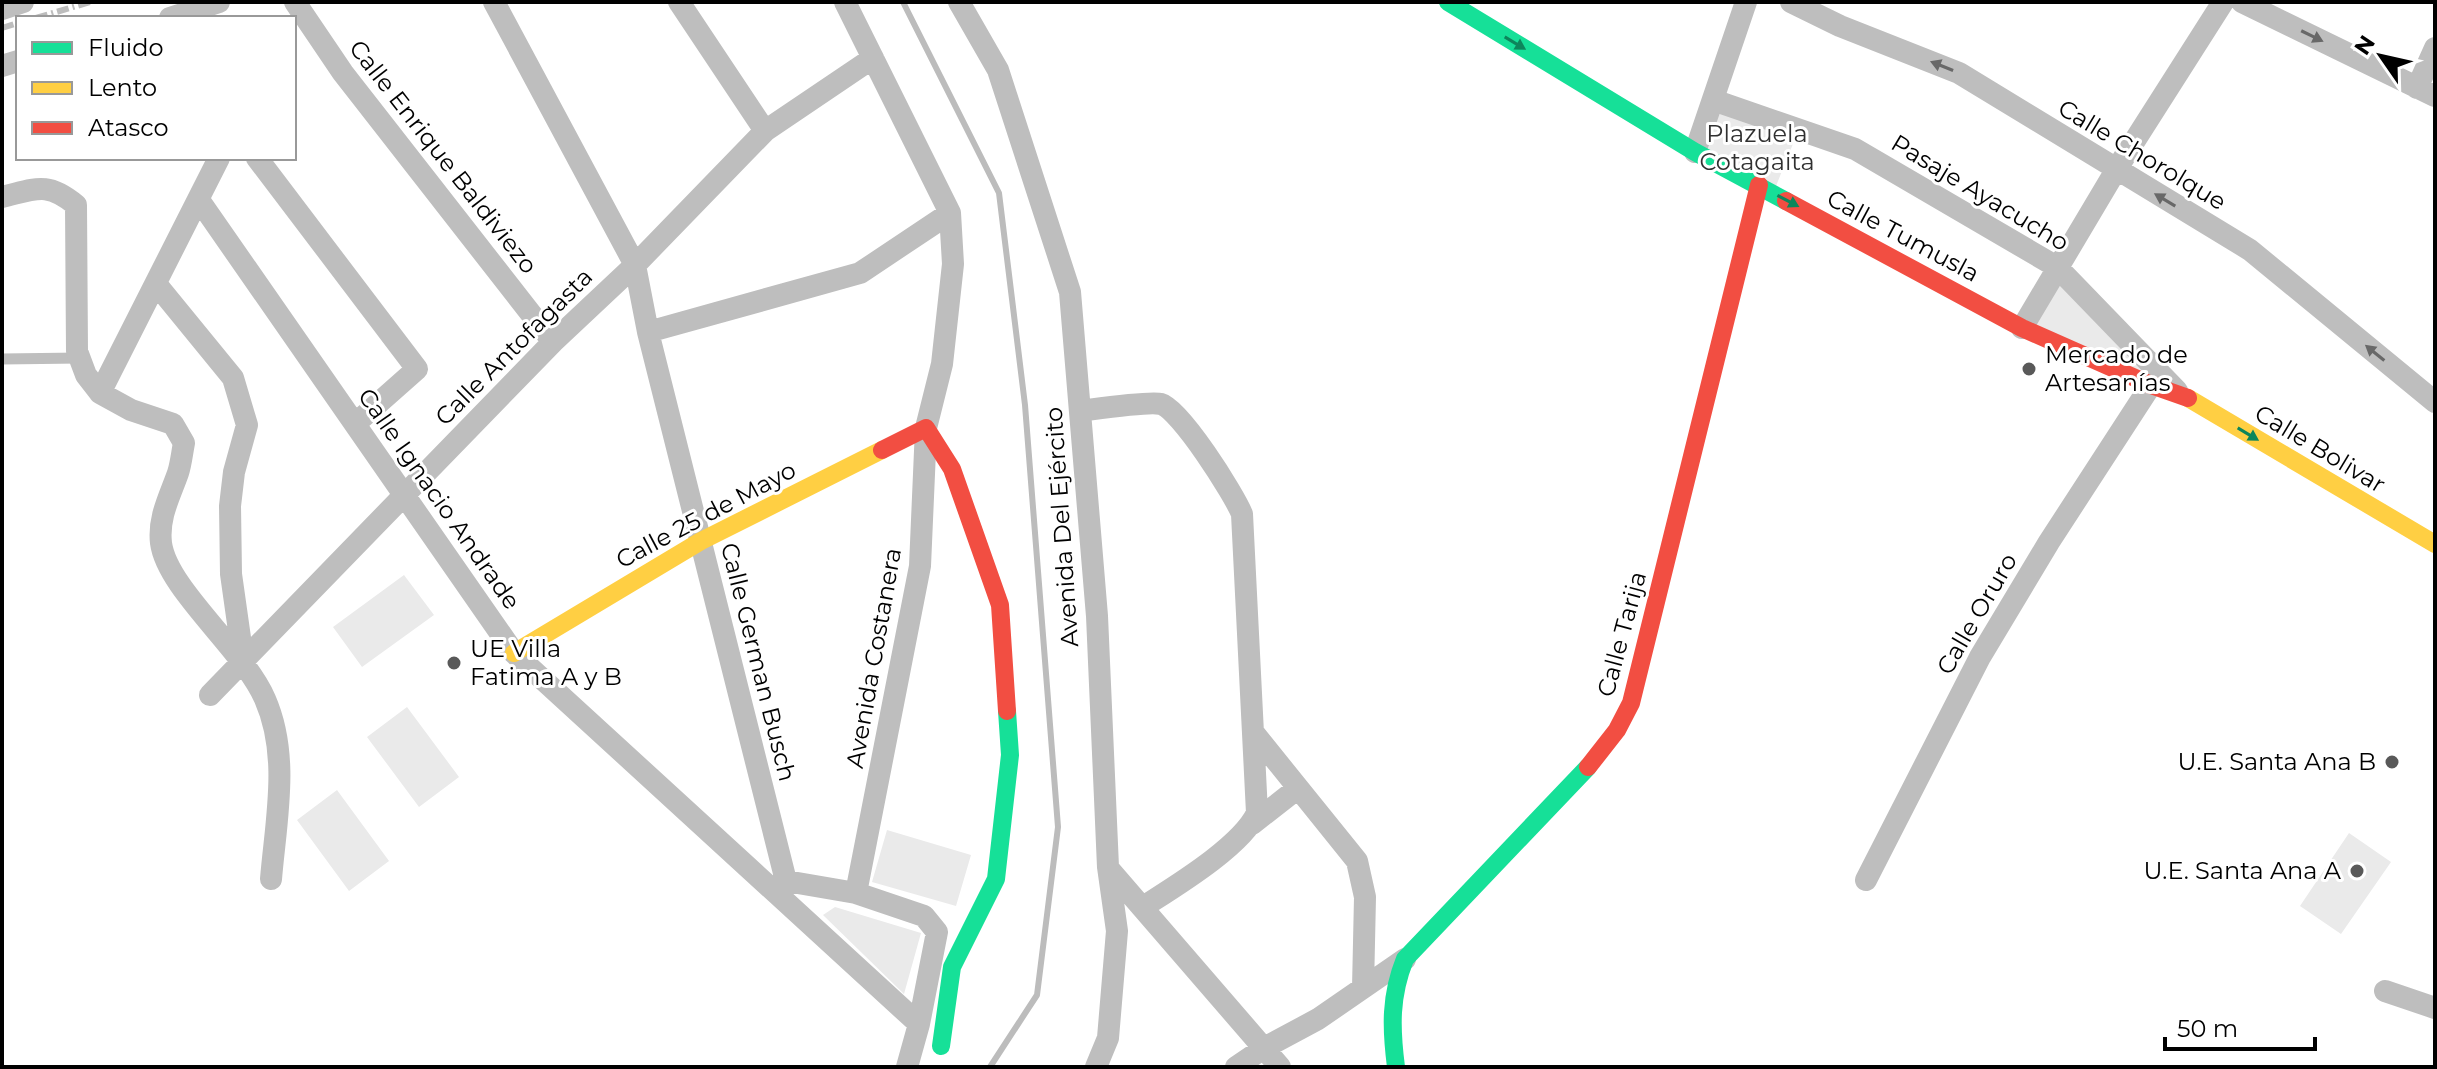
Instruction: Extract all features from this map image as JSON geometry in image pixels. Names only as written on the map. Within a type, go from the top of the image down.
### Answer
[{"type":"street","points":[[2,9],[23,2]]},
{"type":"street","points":[[176,16],[219,2]]},
{"type":"street","name":"Calle German Busch","points":[[494,2],[635,265],[648,332],[701,541],[781,886]]},
{"type":"street","points":[[679,2],[765,131]]},
{"type":"street","name":"Avenida Costanera","points":[[845,2],[950,213],[953,264],[942,364],[926,428],[920,566],[856,893]]},
{"type":"street","name":"Avenida Del Ejército","points":[[959,2],[998,70],[1070,292],[1097,616],[1108,867],[1117,931],[1108,1038],[1096,1067]]},
{"type":"street","name":"Calle Tumusla","points":[[1448,2],[1695,152],[2022,328],[2151,385],[2181,394]]},
{"type":"street","points":[[1695,152],[1746,2]]},
{"type":"street","name":"Calle Chorolque","points":[[1791,2],[1840,26],[1959,73],[2250,250],[2435,402]]},
{"type":"street","points":[[2022,328],[2116,170],[2223,2]]},
{"type":"street","points":[[2242,2],[2426,92],[2435,48]]},
{"type":"street","name":"Calle Enrique Baldiviezo","points":[[299,8],[343,73],[553,342]]},
{"type":"street","name":"Calle Antofagasta","points":[[210,695],[553,342],[635,265],[765,131],[873,58]]},
{"type":"street","name":"Pasaje Ayacucho","points":[[1713,100],[1855,149],[2057,267],[2181,394]]},
{"type":"street","points":[[100,393],[218,160]]},
{"type":"street","points":[[259,160],[417,369],[356,423]]},
{"type":"street","name":"Calle Tarija","points":[[1396,1067],[1391,1023],[1393,987],[1405,959],[1583,774],[1617,730],[1631,703],[1759,185]]},
{"type":"street","points":[[2,197],[41,188],[59,191],[76,205],[77,351],[86,375],[100,393],[131,410],[173,424],[184,443],[179,471],[163,508],[161,543],[171,573],[243,662],[265,699],[281,770],[271,879]]},
{"type":"street","name":"Calle Ignacio Andrade","points":[[199,200],[514,653],[781,886],[919,1024]]},
{"type":"street","points":[[648,332],[860,273],[950,213]]},
{"type":"street","points":[[157,285],[233,378],[247,425],[234,472],[230,506],[231,574],[243,662]]},
{"type":"street","name":"Calle Oruro","points":[[1866,880],[1980,657],[2049,542],[2151,385]]},
{"type":"street","name":"Calle Bolivar","points":[[2181,394],[2435,544]]},
{"type":"street","points":[[1080,411],[1161,404],[1176,414],[1233,493],[1242,514],[1257,813],[1252,824]]},
{"type":"street","points":[[926,428],[952,469],[1000,605],[1010,755],[996,879],[952,967],[941,1046]]},
{"type":"street","name":"Calle 25 de Mayo","points":[[514,653],[701,541],[926,428]]},
{"type":"street","points":[[1253,732],[1357,861],[1365,897],[1363,988]]},
{"type":"street","points":[[1143,907],[1199,871],[1298,788]]},
{"type":"street","points":[[1108,867],[1280,1067]]},
{"type":"street","points":[[781,886],[856,893],[924,916],[937,932],[907,1067]]},
{"type":"street","points":[[1236,1067],[1318,1019],[1405,959]]},
{"type":"street","points":[[2385,991],[2435,1008]]},
{"type":"lane","points":[[2,359],[80,358]]},
{"type":"green space","name":"Plazuela Cotagaita","points":[[1715,106],[1797,134],[1776,186],[1703,150]]},
{"type":"green space","points":[[2059,277],[2164,385],[2030,326]]},
{"type":"green space","points":[[404,575],[434,615],[362,667],[333,627]]},
{"type":"green space","points":[[407,707],[459,777],[419,807],[367,737]]},
{"type":"green space","points":[[337,790],[389,861],[349,891],[297,820]]},
{"type":"green space","points":[[887,830],[971,855],[956,906],[872,882]]},
{"type":"green space","points":[[2349,833],[2391,862],[2341,934],[2300,906]]},
{"type":"green space","points":[[835,907],[921,933],[904,994],[823,915]]},
{"type":"waterway","points":[[903,2],[999,193],[1025,405],[1058,827],[1037,995],[990,1067]]},
{"type":"railway","points":[[43,16],[90,2]]},
{"type":"railway","points":[[2,28],[16,24]]},
{"type":"traffic: fast","points":[[1448,2],[1695,152],[1786,201]]},
{"type":"traffic: fast","points":[[941,1046],[952,967],[996,879],[1010,755],[1007,711]]},
{"type":"traffic: fast","points":[[1396,1067],[1393,1012],[1405,959],[1588,767]]},
{"type":"traffic: slow","points":[[2188,398],[2435,544]]},
{"type":"traffic: slow","points":[[514,653],[701,541],[882,450]]},
{"type":"traffic: jam","points":[[1588,767],[1617,730],[1631,703],[1759,185]]},
{"type":"traffic: jam","points":[[1786,201],[2022,328],[2188,398]]},
{"type":"traffic: jam","points":[[882,450],[926,428],[952,469],[1000,605],[1007,711]]},
{"type":"place","name":"Mercado de Artesanías","points":[[2029,369]]},
{"type":"place","name":"UE Villa Fatima A y B","points":[[454,663]]},
{"type":"place","name":"U.E. Santa Ana B","points":[[2392,762]]},
{"type":"place","name":"U.E. Santa Ana A","points":[[2357,871]]}]
